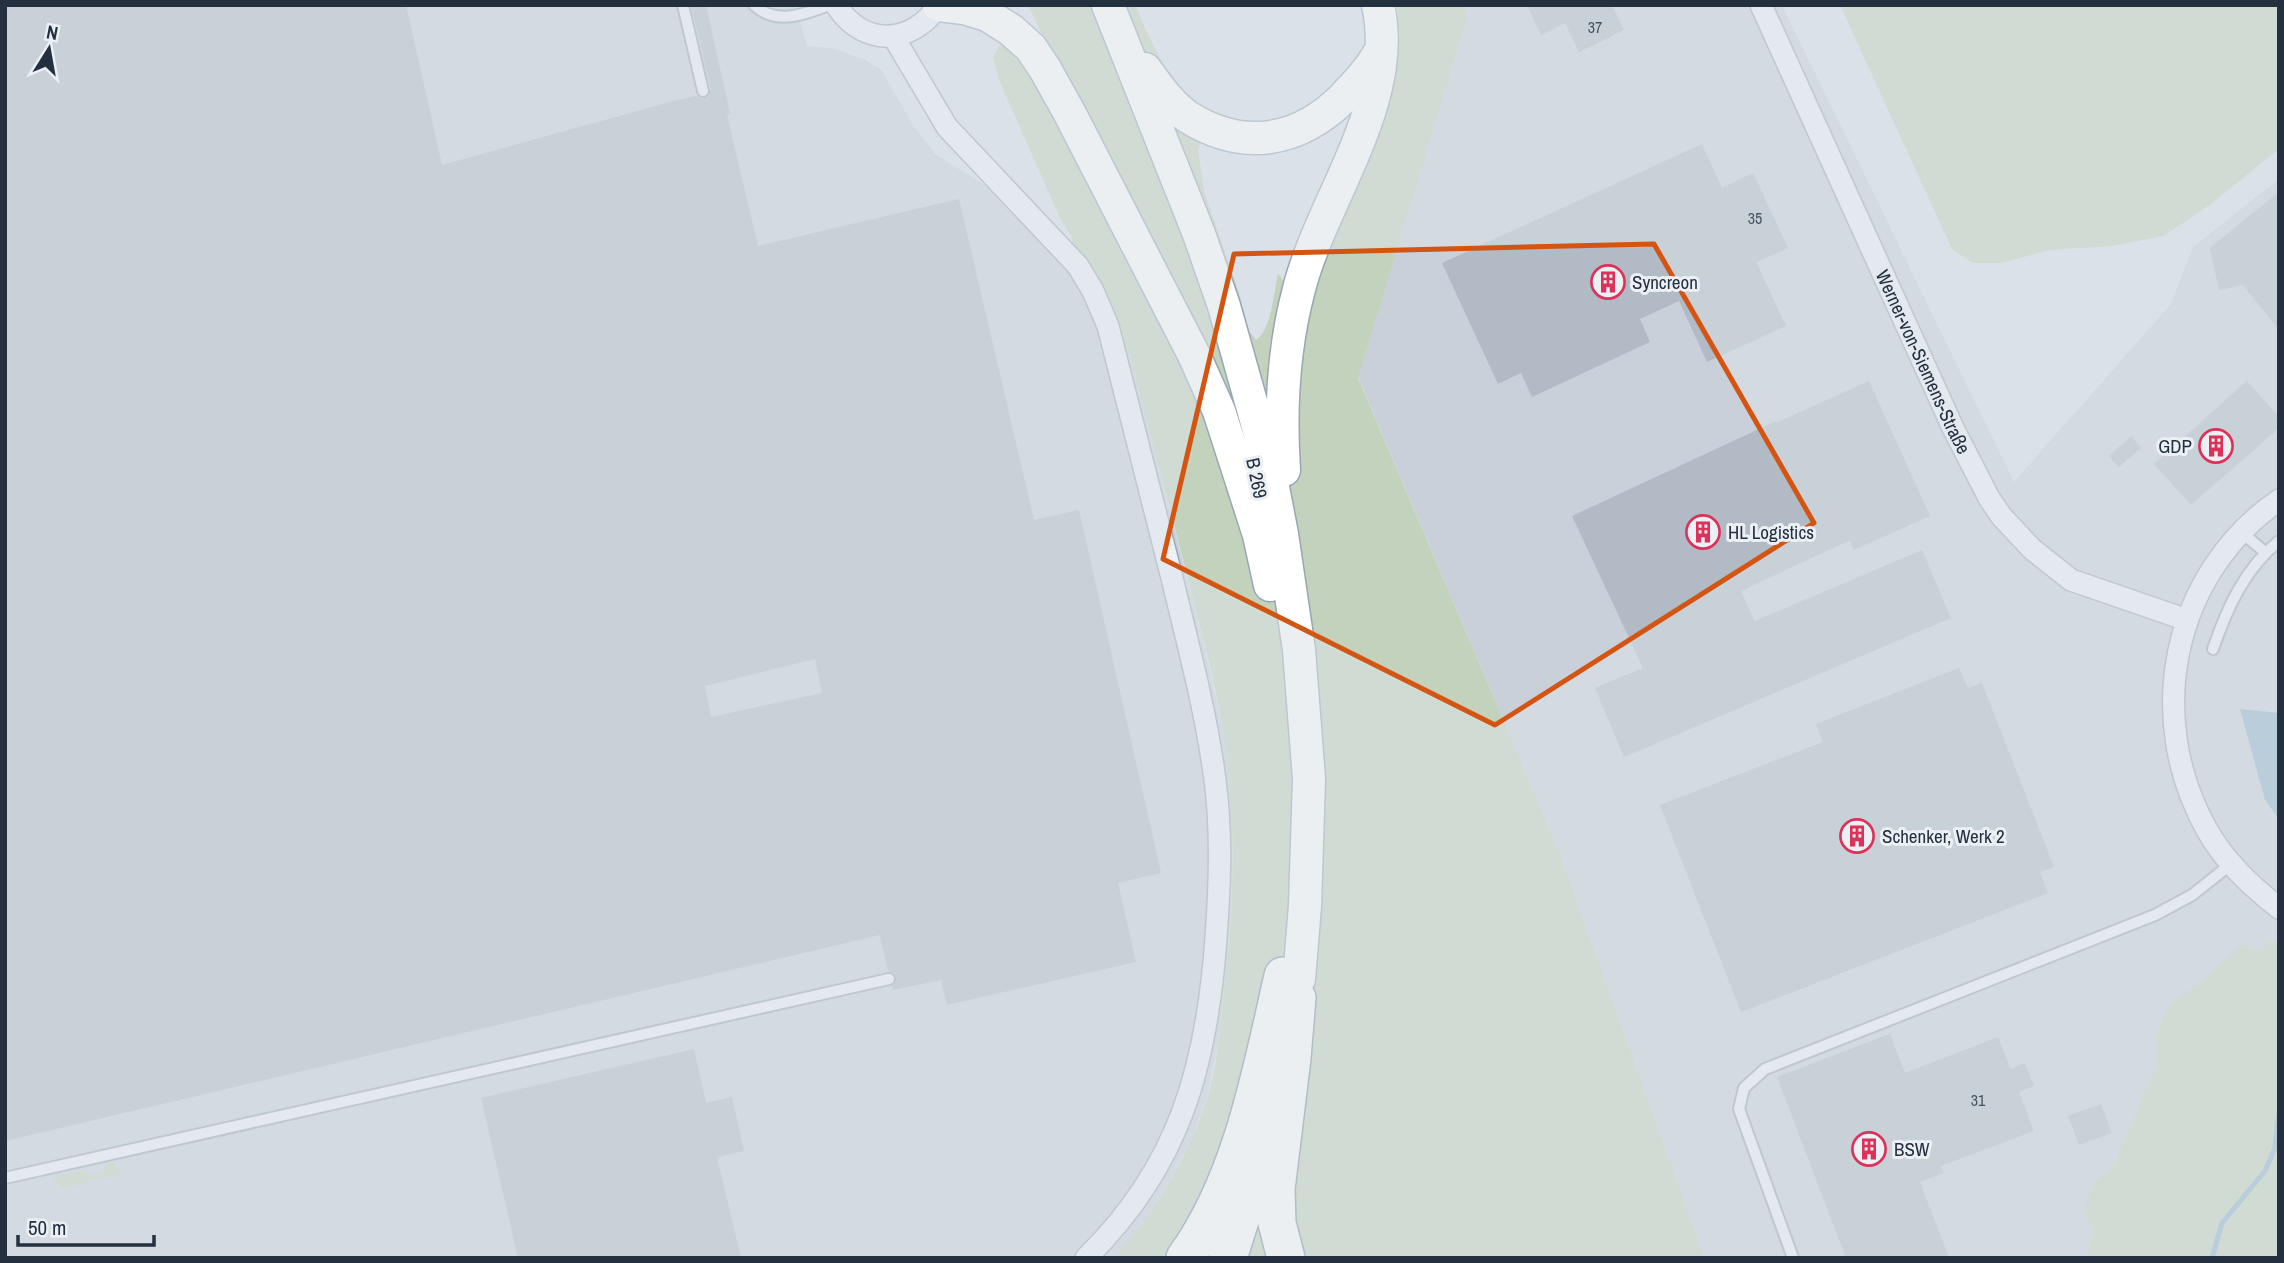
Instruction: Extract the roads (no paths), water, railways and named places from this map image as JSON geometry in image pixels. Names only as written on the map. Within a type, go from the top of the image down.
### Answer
[{"type":"highway","points":[[1185,1258],[1195,1245],[1219,1199],[1241,1140],[1291,977]]},
{"type":"highway","points":[[1213,1258],[1252,1138],[1291,977]]},
{"type":"highway","points":[[1228,1258],[1262,1154],[1276,1101],[1291,977]]},
{"type":"highway","points":[[1286,1258],[1277,1223],[1276,1189],[1292,1058],[1291,977]]},
{"type":"main road","points":[[939,5],[964,8],[987,15],[1011,30],[1031,48],[1069,112],[1194,355],[1219,411],[1291,645]]},
{"type":"main road","points":[[1291,645],[1281,402],[1286,361],[1299,288],[1313,246],[1369,112],[1383,44],[1378,5]]},
{"type":"main road","points":[[1105,6],[1164,95],[1187,116],[1212,129],[1236,135],[1261,138],[1284,135],[1329,112],[1359,82],[1375,61],[1383,44]]},
{"type":"main road","name":"B 269","points":[[1105,6],[1188,237],[1222,344],[1253,461],[1291,645],[1294,778],[1291,977]]},
{"type":"street","points":[[836,5],[853,25],[879,36],[907,33],[931,17],[939,5]]},
{"type":"street","name":"Werner-von-Siemens-Straße","points":[[1761,5],[1953,428],[1989,498],[2002,517],[2032,550],[2071,580],[2187,620]]},
{"type":"street","points":[[893,36],[947,127],[1078,266],[1100,305],[1108,326],[1160,531],[1207,731],[1215,782],[1220,888],[1210,1009],[1197,1071],[1176,1132],[1158,1166],[1103,1241],[1086,1258]]},
{"type":"street","points":[[2279,500],[2241,532],[2219,559],[2201,588],[2187,620],[2177,655],[2173,692],[2174,728],[2180,765],[2208,832],[2231,864],[2255,889],[2279,908]]},
{"type":"lane","points":[[683,5],[703,91]]},
{"type":"lane","points":[[754,5],[781,18],[797,17],[829,5]]},
{"type":"lane","points":[[2241,532],[2265,552]]},
{"type":"lane","points":[[2213,649],[2225,614],[2243,582],[2265,552],[2279,541]]},
{"type":"lane","points":[[1793,1258],[1740,1109],[1744,1088],[1765,1069],[2155,915],[2192,895],[2231,864]]},
{"type":"lane","points":[[5,1178],[889,979]]},
{"type":"water","points":[[2240,709],[2279,713],[2279,819],[2265,800]]},
{"type":"waterway","points":[[2212,1258],[2222,1223],[2265,1171],[2275,1148],[2279,1112]]},
{"type":"place","name":"Syncreon","points":[[1608,282]]},
{"type":"place","name":"GDP","points":[[2216,446]]},
{"type":"place","name":"HL Logistics","points":[[1703,532]]},
{"type":"place","name":"Schenker, Werk 2","points":[[1857,836]]},
{"type":"place","name":"BSW","points":[[1869,1149]]}]
